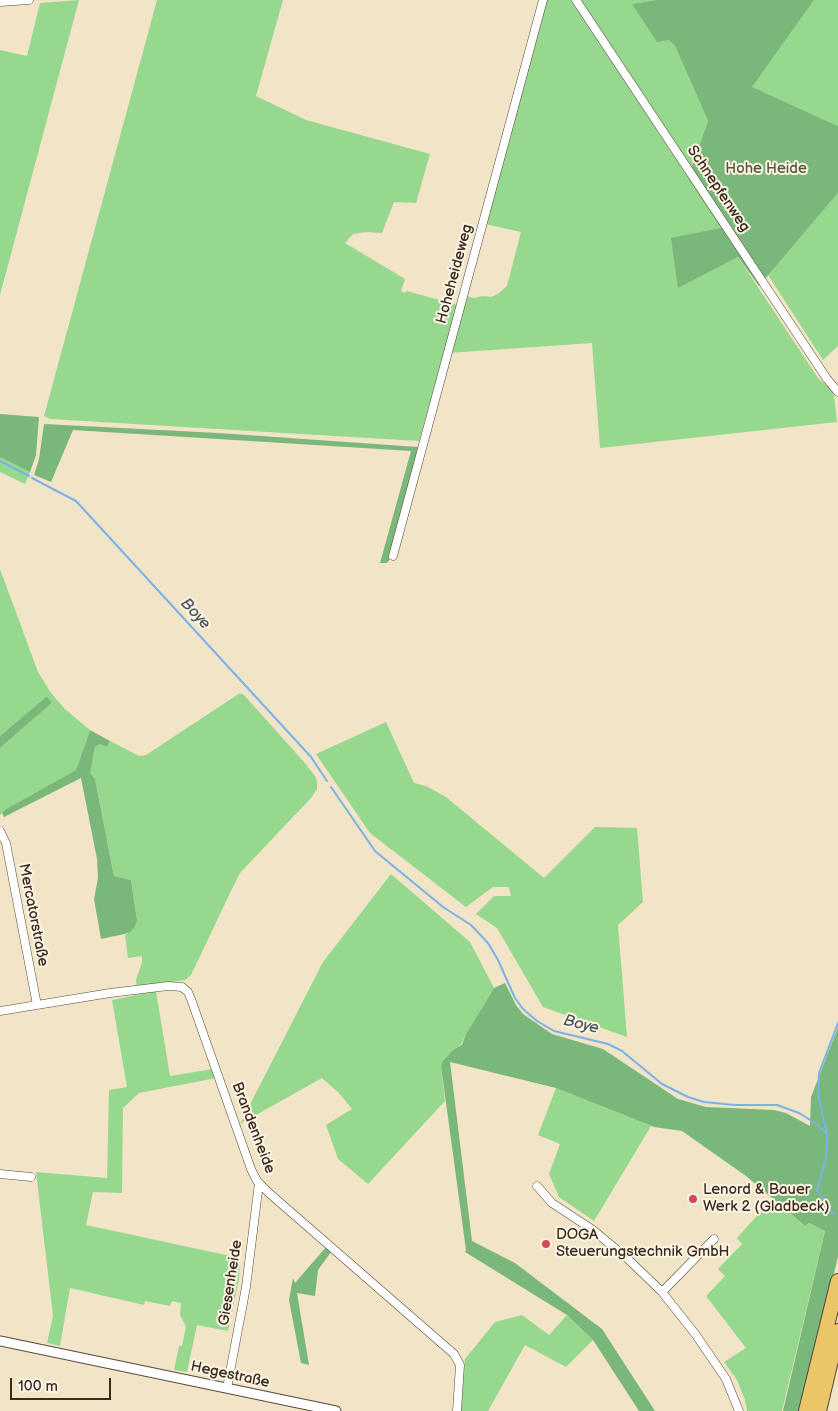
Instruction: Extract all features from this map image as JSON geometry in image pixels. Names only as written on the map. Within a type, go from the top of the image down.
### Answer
[{"type":"highway","points":[[806,1411],[838,1281]]},
{"type":"highway","points":[[819,1411],[838,1331]]},
{"type":"street","points":[[0,2],[30,0]]},
{"type":"street","name":"Hoheheideweg","points":[[393,556],[544,0]]},
{"type":"street","name":"Schnepfenweg","points":[[576,0],[827,379],[838,392]]},
{"type":"street","name":"Mercatorstraße","points":[[0,832],[6,843],[37,1005]]},
{"type":"street","name":"Brandenheide","points":[[0,1011],[110,993],[168,986],[182,987],[188,992],[251,1169],[259,1183],[454,1354],[460,1365],[456,1411]]},
{"type":"street","points":[[0,1174],[32,1177]]},
{"type":"street","name":"Giesenheide","points":[[227,1388],[246,1287],[259,1183]]},
{"type":"street","points":[[537,1186],[552,1203],[593,1230],[629,1260],[662,1292],[696,1335],[726,1379],[739,1411]]},
{"type":"street","points":[[662,1292],[714,1239]]},
{"type":"street","name":"Hegestraße","points":[[0,1341],[336,1411]]},
{"type":"green space","points":[[79,0],[0,295],[0,50],[27,56],[40,3]]},
{"type":"green space","points":[[157,0],[283,0],[256,96],[306,120],[430,154],[416,203],[394,202],[382,233],[366,232],[353,234],[345,243],[405,279],[401,291],[457,305],[419,441],[50,419],[44,416]]},
{"type":"green space","points":[[546,0],[572,0],[722,228],[679,287],[738,257],[818,378],[832,391],[837,422],[600,448],[592,343],[449,353],[466,296],[474,298],[491,297],[507,286],[521,232],[485,224]]},
{"type":"green space","points":[[580,0],[656,0],[632,4],[675,46],[708,121],[692,168]]},
{"type":"green space","name":"Hohe Heide","points":[[656,0],[814,0],[752,87],[838,126],[838,193],[759,286],[738,257],[678,288],[671,238],[721,228],[688,178],[708,121],[675,46],[669,40],[657,42],[632,4]]},
{"type":"green space","points":[[814,0],[838,0],[838,126],[751,87]]},
{"type":"green space","points":[[838,193],[838,346],[823,360],[768,275]]},
{"type":"green space","points":[[0,414],[39,417],[36,455],[30,472],[0,457]]},
{"type":"green space","points":[[44,424],[218,433],[418,447],[390,559],[387,563],[380,563],[411,451],[73,430],[51,482],[34,475],[39,459]]},
{"type":"green space","points":[[0,457],[30,472],[25,484],[0,472]]},
{"type":"green space","points":[[0,569],[38,672],[51,693],[65,709],[90,730],[76,770],[6,809],[0,815],[0,748],[52,703],[47,696],[0,736]]},
{"type":"green space","points":[[240,693],[244,695],[304,762],[315,776],[317,789],[311,798],[240,873],[191,975],[185,980],[137,987],[136,980],[142,956],[128,958],[125,935],[129,933],[137,920],[131,880],[114,876],[95,779],[89,773],[95,747],[100,744],[107,747],[110,741],[139,756],[146,755]]},
{"type":"green space","points":[[47,696],[52,703],[0,748],[0,736]]},
{"type":"green space","points":[[386,722],[414,783],[426,786],[446,797],[544,878],[595,827],[637,828],[643,902],[618,925],[627,1037],[543,1007],[497,928],[476,914],[494,896],[511,896],[509,887],[493,887],[466,907],[370,833],[316,754]]},
{"type":"green space","points":[[90,730],[110,741],[107,747],[100,744],[95,747],[90,773],[95,779],[114,876],[131,880],[137,920],[134,928],[129,933],[101,939],[94,899],[98,878],[97,859],[81,778],[4,817],[2,813],[76,770]]},
{"type":"green space","points":[[391,874],[470,942],[494,988],[461,1045],[454,1049],[441,1066],[445,1101],[368,1184],[338,1159],[326,1125],[352,1109],[339,1093],[322,1078],[240,1124],[323,962]]},
{"type":"green space","points":[[505,983],[516,1005],[523,1014],[552,1034],[603,1049],[678,1099],[706,1107],[774,1110],[786,1113],[810,1126],[811,1097],[838,1027],[838,1257],[800,1411],[783,1411],[825,1231],[809,1223],[805,1226],[746,1176],[682,1131],[654,1127],[556,1088],[450,1062],[472,1241],[515,1263],[602,1329],[655,1411],[639,1411],[593,1340],[567,1315],[465,1252],[441,1066],[454,1049],[462,1045],[466,1034],[494,988]]},
{"type":"green space","points":[[156,991],[170,1076],[213,1069],[216,1078],[139,1093],[123,1108],[122,1193],[93,1192],[86,1225],[240,1258],[239,1279],[228,1331],[197,1325],[187,1372],[174,1370],[179,1346],[182,1346],[186,1327],[180,1315],[181,1303],[172,1301],[170,1306],[145,1301],[144,1305],[70,1288],[60,1346],[47,1343],[53,1316],[36,1172],[107,1178],[109,1090],[127,1087],[112,1000]]},
{"type":"green space","points":[[556,1088],[651,1126],[594,1221],[559,1197],[549,1174],[560,1144],[538,1135]]},
{"type":"green space","points":[[772,1199],[805,1226],[809,1223],[825,1231],[782,1411],[747,1411],[737,1380],[724,1362],[746,1348],[706,1296],[725,1276],[718,1269],[742,1244],[737,1238]]},
{"type":"green space","points":[[326,1247],[331,1252],[318,1270],[315,1296],[297,1293],[309,1365],[301,1363],[289,1300],[293,1278],[295,1283]]},
{"type":"green space","points":[[522,1315],[549,1335],[567,1315],[593,1340],[566,1367],[525,1345],[488,1411],[461,1411],[465,1359],[495,1322]]},
{"type":"waterway","name":"Boye","points":[[0,461],[29,476]]},
{"type":"waterway","name":"Boye","points":[[32,478],[76,501],[311,757],[327,781]]},
{"type":"waterway","name":"Boye","points":[[331,787],[375,851],[443,907],[471,925],[488,943],[515,998],[523,1009],[537,1021],[554,1031],[608,1044],[622,1051],[662,1084],[688,1097],[704,1102],[735,1105],[777,1105],[799,1113],[817,1124],[827,1134],[826,1158],[817,1190],[833,1214]]},
{"type":"waterway","points":[[827,1134],[818,1094],[819,1073],[838,1023]]},
{"type":"place","name":"Lenord & Bauer Werk 2 (Gladbeck)","points":[[693,1199]]},
{"type":"place","name":"DOGA Steuerungstechnik GmbH","points":[[546,1244]]}]
